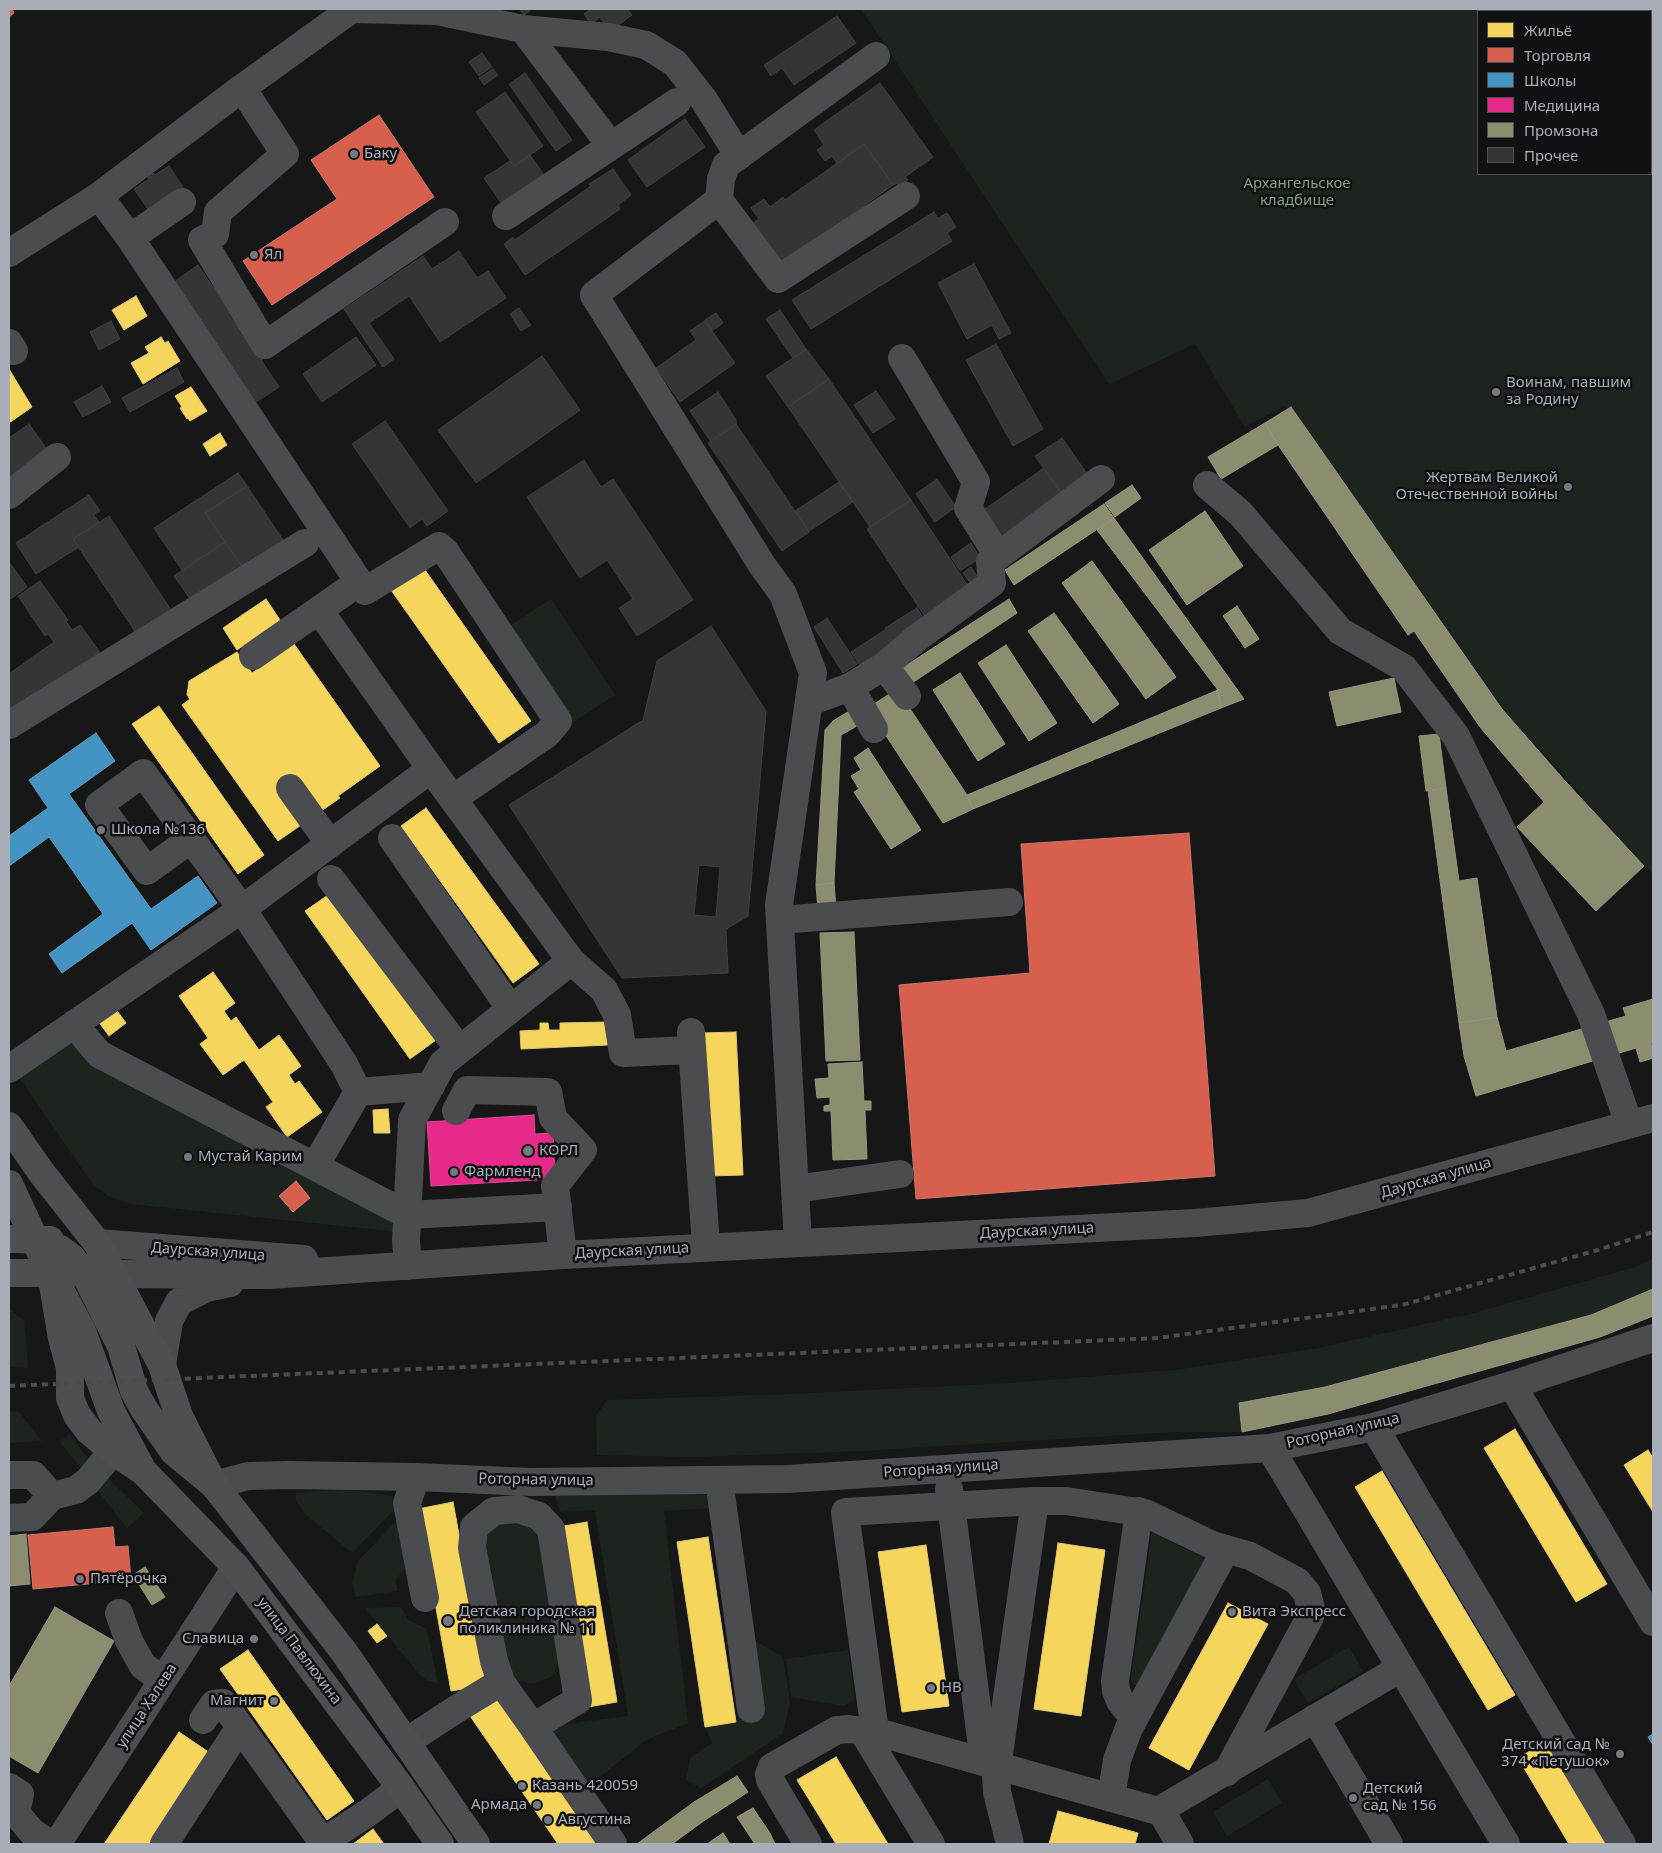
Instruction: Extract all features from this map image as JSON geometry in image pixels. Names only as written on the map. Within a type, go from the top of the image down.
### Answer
[{"type":"main road","points":[[9,1126],[41,1172],[97,1243],[162,1365],[180,1416],[214,1485],[344,1652],[476,1844]]},
{"type":"main road","name":"улица Павлюхина","points":[[9,1184],[22,1239],[51,1273],[82,1331],[111,1412],[143,1471]]},
{"type":"main road","points":[[22,1239],[60,1249],[72,1258],[85,1274],[121,1346],[134,1391],[144,1409],[174,1452],[214,1485]]},
{"type":"main road","name":"Даурская улица","points":[[22,1239],[97,1243]]},
{"type":"main road","name":"Даурская улица","points":[[9,1273],[113,1274]]},
{"type":"main road","name":"улица Павлюхина","points":[[51,1273],[62,1338],[70,1368],[70,1398],[78,1415],[89,1431],[113,1451],[143,1471],[236,1567],[401,1788],[440,1844]]},
{"type":"street","points":[[9,253],[99,196],[242,88],[352,9],[483,15],[523,29],[608,37],[646,45],[675,63],[704,100],[739,156]]},
{"type":"street","points":[[523,29],[611,146]]},
{"type":"street","points":[[876,56],[726,165],[721,179],[719,200],[778,279],[906,196]]},
{"type":"street","points":[[242,88],[285,154],[218,212],[214,234],[202,240],[266,344],[445,222]]},
{"type":"street","points":[[506,216],[677,102]]},
{"type":"street","points":[[99,196],[130,238],[365,591],[439,546],[445,551],[558,721],[547,734],[454,798]]},
{"type":"street","points":[[719,200],[594,295],[762,565],[783,594],[813,673],[779,905],[798,1243]]},
{"type":"street","points":[[130,238],[182,202]]},
{"type":"street","points":[[902,358],[976,482],[968,508],[998,556]]},
{"type":"street","points":[[9,495],[57,457]]},
{"type":"street","points":[[809,702],[850,687],[884,666],[917,638],[992,583],[990,562],[1101,479]]},
{"type":"street","points":[[1207,485],[1241,514],[1340,631],[1404,668],[1456,736],[1592,1014],[1641,1121]]},
{"type":"street","points":[[9,725],[305,543]]},
{"type":"street","points":[[253,656],[359,582]]},
{"type":"street","points":[[319,610],[570,961],[604,990],[617,1016],[623,1053],[691,1041],[706,1246]]},
{"type":"street","points":[[884,666],[907,696]]},
{"type":"street","points":[[850,687],[874,730]]},
{"type":"street","points":[[9,1069],[242,909],[431,769]]},
{"type":"street","points":[[290,788],[330,844]]},
{"type":"street","points":[[392,838],[510,1008]]},
{"type":"street","points":[[191,839],[242,909],[344,1064],[358,1092]]},
{"type":"street","points":[[331,879],[459,1049]]},
{"type":"street","points":[[780,920],[1009,902]]},
{"type":"street","points":[[408,1266],[412,1120],[442,1064],[570,961]]},
{"type":"street","points":[[74,1024],[99,1054],[408,1215],[558,1207]]},
{"type":"street","points":[[358,1092],[431,1086]]},
{"type":"street","points":[[456,1111],[467,1090],[548,1092],[553,1118],[582,1150],[556,1186],[563,1254]]},
{"type":"street","points":[[314,1166],[358,1092]]},
{"type":"street","name":"Даурская улица","points":[[113,1274],[269,1275],[563,1254],[1220,1221],[1308,1213],[1641,1121]]},
{"type":"street","points":[[795,1190],[900,1174]]},
{"type":"street","name":"Даурская улица","points":[[97,1243],[408,1266]]},
{"type":"street","points":[[162,1365],[169,1320],[179,1302],[206,1288],[269,1275]]},
{"type":"street","name":"Роторная улица","points":[[214,1485],[248,1476],[416,1477],[531,1482],[788,1478],[1270,1448],[1374,1427],[1653,1338]]},
{"type":"street","points":[[1512,1384],[1653,1622]]},
{"type":"street","points":[[1374,1427],[1622,1844]]},
{"type":"street","points":[[1270,1448],[1506,1844]]},
{"type":"street","points":[[9,1518],[32,1517],[52,1496],[76,1490],[88,1481],[113,1451]]},
{"type":"street","points":[[946,1469],[991,1764],[996,1775],[997,1792],[1010,1844]]},
{"type":"street","points":[[9,1475],[32,1474],[52,1496]]},
{"type":"street","points":[[416,1477],[407,1504],[425,1598]]},
{"type":"street","points":[[719,1480],[751,1709]]},
{"type":"street","points":[[991,1764],[1035,1501]]},
{"type":"street","points":[[931,1844],[869,1731],[845,1512],[1035,1501],[1066,1501],[1139,1511],[1212,1546],[1250,1556],[1297,1581],[1306,1593],[1311,1609],[1310,1617],[1226,1772]]},
{"type":"street","points":[[534,1728],[578,1700],[550,1529],[539,1516],[518,1509],[494,1510],[474,1527],[472,1548],[494,1661],[501,1682],[614,1844]]},
{"type":"street","points":[[1134,1719],[1120,1701],[1114,1681],[1139,1511]]},
{"type":"street","points":[[1112,1798],[1117,1760],[1124,1739],[1226,1549]]},
{"type":"street","name":"улица Халева","points":[[57,1844],[236,1567]]},
{"type":"street","points":[[119,1613],[129,1641],[143,1666],[163,1680]]},
{"type":"street","points":[[808,1844],[770,1780],[770,1770],[772,1767],[833,1732],[848,1729],[869,1731],[1161,1811],[1401,1668]]},
{"type":"street","points":[[406,1742],[501,1682]]},
{"type":"street","points":[[203,1720],[214,1704],[223,1703],[322,1844],[401,1788]]},
{"type":"street","points":[[1316,1718],[1389,1844]]},
{"type":"street","points":[[164,1844],[240,1727]]},
{"type":"street","points":[[9,1787],[20,1794],[16,1813],[32,1832],[50,1844]]},
{"type":"street","points":[[1161,1811],[1178,1843]]},
{"type":"green space","name":"Архангельское кладбище","points":[[861,9],[1653,9],[1653,874],[1637,862],[1562,773],[1506,714],[1284,406],[1245,427],[1195,344],[1109,384]]},
{"type":"green space","points":[[551,599],[615,695],[569,725],[505,629]]},
{"type":"green space","points":[[75,1031],[399,1216],[399,1232],[131,1204],[108,1196],[92,1183],[14,1070]]},
{"type":"green space","points":[[1653,1259],[1653,1289],[1591,1315],[1325,1387],[1239,1402],[1242,1432],[1173,1432],[862,1451],[694,1457],[597,1455],[596,1416],[607,1400],[791,1394],[1009,1383],[1175,1370],[1318,1348],[1470,1314],[1635,1267]]},
{"type":"green space","points":[[9,1309],[24,1320],[28,1368],[9,1367]]},
{"type":"green space","points":[[18,1411],[42,1441],[9,1443],[9,1412]]},
{"type":"green space","points":[[69,1434],[91,1462],[144,1513],[127,1528],[60,1442]]},
{"type":"green space","points":[[713,1485],[714,1508],[664,1511],[688,1723],[646,1740],[586,1788],[544,1727],[628,1716],[595,1510],[560,1512],[553,1487]]},
{"type":"green space","points":[[346,1489],[392,1496],[393,1511],[352,1553],[305,1514],[296,1501],[296,1493]]},
{"type":"green space","points":[[404,1513],[413,1562],[403,1570],[396,1580],[397,1591],[356,1597],[352,1583],[358,1561]]},
{"type":"green space","points":[[514,1517],[539,1531],[562,1653],[553,1676],[533,1684],[508,1679],[482,1531]]},
{"type":"green space","points":[[1152,1533],[1200,1556],[1204,1562],[1137,1686],[1132,1683],[1131,1678]]},
{"type":"green space","points":[[401,1607],[408,1620],[427,1629],[438,1683],[428,1681],[419,1674],[365,1608]]},
{"type":"green space","points":[[746,1636],[783,1657],[790,1702],[783,1733],[701,1788],[686,1780],[690,1758],[712,1743],[705,1727],[736,1722],[743,1704]]},
{"type":"green space","points":[[1349,1647],[1363,1671],[1308,1703],[1294,1679]]},
{"type":"green space","points":[[848,1650],[855,1699],[845,1706],[791,1697],[786,1659]]},
{"type":"green space","points":[[1268,1779],[1282,1803],[1227,1836],[1213,1812]]},
{"type":"building: Жильё","points":[[136,296],[147,316],[124,330],[112,310]]},
{"type":"building: Жильё","points":[[161,337],[165,343],[168,341],[180,361],[143,384],[131,363],[149,353],[145,347]]},
{"type":"building: Жильё","points":[[9,369],[32,407],[9,423]]},
{"type":"building: Жильё","points":[[191,387],[207,411],[190,421],[180,408],[182,407],[175,396]]},
{"type":"building: Жильё","points":[[220,433],[227,445],[210,456],[203,444]]},
{"type":"building: Жильё","points":[[423,567],[531,721],[499,743],[391,590]]},
{"type":"building: Жильё","points":[[266,599],[280,620],[237,650],[223,628]]},
{"type":"building: Жильё","points":[[294,644],[380,766],[338,796],[340,798],[278,841],[182,705],[190,699],[187,695],[189,681],[237,652],[252,673]]},
{"type":"building: Жильё","points":[[159,706],[264,855],[238,874],[132,724]]},
{"type":"building: Жильё","points":[[426,808],[539,964],[513,983],[401,826]]},
{"type":"building: Жильё","points":[[331,893],[436,1040],[410,1059],[305,911]]},
{"type":"building: Жильё","points":[[213,972],[235,1003],[224,1011],[231,1021],[236,1017],[259,1050],[279,1035],[301,1066],[289,1075],[295,1084],[299,1081],[322,1112],[287,1137],[266,1107],[273,1102],[244,1060],[223,1075],[200,1044],[208,1038],[179,996]]},
{"type":"building: Жильё","points":[[115,1008],[126,1023],[109,1036],[98,1021]]},
{"type":"building: Жильё","points":[[607,1022],[608,1045],[521,1049],[520,1031],[540,1030],[540,1023],[548,1023],[549,1030],[560,1030],[560,1023]]},
{"type":"building: Жильё","points":[[736,1032],[743,1175],[709,1176],[702,1033]]},
{"type":"building: Жильё","points":[[388,1109],[390,1133],[374,1133],[373,1110]]},
{"type":"building: Жильё","points":[[1515,1429],[1607,1584],[1576,1602],[1484,1448]]},
{"type":"building: Жильё","points":[[1648,1450],[1653,1458],[1653,1512],[1624,1465]]},
{"type":"building: Жильё","points":[[1382,1471],[1515,1695],[1488,1710],[1355,1487]]},
{"type":"building: Жильё","points":[[453,1502],[487,1685],[451,1691],[418,1509]]},
{"type":"building: Жильё","points":[[587,1522],[617,1702],[588,1707],[558,1527]]},
{"type":"building: Жильё","points":[[708,1537],[736,1722],[705,1727],[677,1542]]},
{"type":"building: Жильё","points":[[1058,1543],[1105,1550],[1081,1716],[1034,1709]]},
{"type":"building: Жильё","points":[[926,1545],[949,1706],[902,1712],[878,1552]]},
{"type":"building: Жильё","points":[[1228,1603],[1268,1624],[1189,1770],[1149,1748]]},
{"type":"building: Жильё","points":[[377,1624],[387,1636],[377,1643],[368,1631]]},
{"type":"building: Жильё","points":[[248,1650],[354,1801],[327,1820],[220,1669]]},
{"type":"building: Жильё","points":[[496,1694],[599,1843],[558,1844],[468,1713]]},
{"type":"building: Жильё","points":[[179,1732],[210,1753],[149,1844],[104,1844]]},
{"type":"building: Жильё","points":[[1546,1742],[1606,1844],[1569,1844],[1518,1758]]},
{"type":"building: Жильё","points":[[836,1757],[888,1844],[836,1844],[797,1780]]},
{"type":"building: Жильё","points":[[1058,1811],[1138,1833],[1135,1844],[1049,1844]]},
{"type":"building: Жильё","points":[[373,1829],[384,1844],[353,1844]]},
{"type":"building: Торговля","points":[[9,9],[12,9],[14,13],[9,17]]},
{"type":"building: Торговля","points":[[379,115],[434,197],[272,305],[243,261],[337,199],[311,160]]},
{"type":"building: Торговля","points":[[1189,833],[1215,1176],[916,1199],[899,985],[1030,973],[1021,844]]},
{"type":"building: Торговля","points":[[296,1181],[310,1198],[293,1212],[279,1196]]},
{"type":"building: Торговля","points":[[113,1527],[115,1547],[128,1546],[131,1580],[33,1589],[28,1535]]},
{"type":"building: Школы","points":[[96,733],[115,761],[69,794],[151,909],[198,876],[217,903],[151,950],[132,923],[62,973],[49,954],[103,914],[49,837],[9,866],[9,836],[48,808],[29,780]]},
{"type":"building: Школы","points":[[1653,1734],[1653,1745],[1648,1737]]},
{"type":"building: Медицина","points":[[534,1115],[535,1134],[553,1133],[555,1179],[431,1186],[427,1122]]},
{"type":"building: Промзона","points":[[1291,407],[1502,709],[1566,782],[1644,866],[1596,911],[1517,827],[1544,802],[1480,727],[1414,631],[1408,635],[1278,445],[1265,423]]},
{"type":"building: Промзона","points":[[1265,423],[1278,445],[1221,479],[1208,457]]},
{"type":"building: Промзона","points":[[1132,485],[1141,498],[1115,517],[1105,503]]},
{"type":"building: Промзона","points":[[1104,504],[1114,518],[1014,585],[1005,570]]},
{"type":"building: Промзона","points":[[1205,511],[1243,566],[1187,605],[1149,550]]},
{"type":"building: Промзона","points":[[1114,518],[1244,699],[1221,708],[1218,690],[1097,530]]},
{"type":"building: Промзона","points":[[1092,561],[1176,677],[1146,699],[1062,583]]},
{"type":"building: Промзона","points":[[1009,599],[1017,613],[906,687],[896,672]]},
{"type":"building: Промзона","points":[[1237,606],[1259,639],[1245,648],[1223,616]]},
{"type":"building: Промзона","points":[[1054,613],[1119,704],[1093,723],[1028,631]]},
{"type":"building: Промзона","points":[[1006,645],[1057,723],[1029,741],[978,663]]},
{"type":"building: Промзона","points":[[960,673],[1005,744],[978,761],[933,690]]},
{"type":"building: Промзона","points":[[1394,678],[1401,712],[1337,726],[1329,692]]},
{"type":"building: Промзона","points":[[897,689],[967,795],[973,809],[943,823],[868,708]]},
{"type":"building: Промзона","points":[[1218,690],[1221,708],[973,809],[967,795]]},
{"type":"building: Промзона","points":[[856,707],[864,722],[841,735],[834,883],[816,885],[825,730],[833,721]]},
{"type":"building: Промзона","points":[[1439,734],[1446,788],[1426,791],[1419,736]]},
{"type":"building: Промзона","points":[[868,748],[921,830],[891,849],[854,792],[859,789],[851,776],[861,770],[854,758]]},
{"type":"building: Промзона","points":[[1446,788],[1459,881],[1477,878],[1497,1017],[1459,1023],[1428,790]]},
{"type":"building: Промзона","points":[[834,883],[836,908],[818,910],[816,885]]},
{"type":"building: Промзона","points":[[854,932],[860,1060],[826,1061],[820,933]]},
{"type":"building: Промзона","points":[[1653,999],[1653,1043],[1651,1043],[1653,1058],[1640,1062],[1636,1048],[1476,1096],[1464,1056],[1459,1023],[1497,1017],[1506,1051],[1626,1016],[1623,1008]]},
{"type":"building: Промзона","points":[[862,1062],[864,1101],[871,1101],[871,1110],[865,1110],[867,1159],[833,1160],[831,1111],[824,1111],[824,1106],[830,1105],[830,1097],[817,1098],[815,1079],[829,1078],[828,1064]]},
{"type":"building: Промзона","points":[[1653,1289],[1653,1316],[1600,1337],[1328,1414],[1242,1432],[1239,1403],[1325,1387],[1591,1315]]},
{"type":"building: Промзона","points":[[26,1534],[30,1584],[9,1586],[9,1536]]},
{"type":"building: Промзона","points":[[145,1567],[165,1597],[152,1605],[133,1575]]},
{"type":"building: Промзона","points":[[55,1607],[114,1641],[38,1773],[9,1756],[9,1686]]},
{"type":"building: Промзона","points":[[737,1776],[748,1792],[672,1844],[637,1844],[694,1802]]},
{"type":"building: Промзона","points":[[753,1808],[775,1844],[755,1844],[737,1817]]},
{"type":"building: Промзона","points":[[723,1833],[730,1844],[707,1844]]},
{"type":"building: Прочее","points":[[519,9],[532,9],[524,15]]},
{"type":"building: Прочее","points":[[591,9],[627,9],[632,15],[610,31],[600,17],[591,24],[584,14]]},
{"type":"building: Прочее","points":[[837,16],[856,43],[794,85],[782,68],[771,76],[764,65]]},
{"type":"building: Прочее","points":[[482,53],[492,67],[479,76],[469,62]]},
{"type":"building: Прочее","points":[[493,69],[498,75],[484,85],[479,78]]},
{"type":"building: Прочее","points":[[525,73],[572,140],[556,151],[509,84]]},
{"type":"building: Прочее","points":[[880,83],[933,157],[905,177],[908,180],[899,187],[897,183],[893,185],[864,144],[837,163],[832,156],[825,161],[817,150],[824,145],[814,130]]},
{"type":"building: Прочее","points":[[505,92],[543,146],[514,166],[476,112]]},
{"type":"building: Прочее","points":[[685,119],[705,147],[647,187],[628,160]]},
{"type":"building: Прочее","points":[[864,144],[893,185],[774,270],[744,229],[759,219],[751,208],[764,199],[770,207],[783,197],[785,200]]},
{"type":"building: Прочее","points":[[530,155],[544,175],[502,204],[484,178],[510,161],[514,166]]},
{"type":"building: Прочее","points":[[169,166],[184,189],[150,212],[134,189],[149,179],[147,176],[153,173],[155,175]]},
{"type":"building: Прочее","points":[[613,169],[631,195],[618,205],[620,209],[525,275],[504,244],[513,237],[515,240],[591,186],[589,184]]},
{"type":"building: Прочее","points":[[934,212],[938,218],[947,213],[956,227],[947,233],[952,241],[811,329],[792,300]]},
{"type":"building: Прочее","points":[[459,251],[477,278],[488,271],[506,298],[440,342],[409,296],[369,323],[394,359],[383,367],[344,309],[423,256],[432,269]]},
{"type":"building: Прочее","points":[[974,264],[1011,333],[999,339],[992,325],[967,339],[938,283]]},
{"type":"building: Прочее","points":[[198,265],[257,352],[266,357],[261,360],[279,387],[250,406],[170,285]]},
{"type":"building: Прочее","points":[[519,308],[531,325],[521,331],[510,314]]},
{"type":"building: Прочее","points":[[780,310],[806,349],[793,358],[766,319]]},
{"type":"building: Прочее","points":[[716,313],[723,323],[712,331],[705,320]]},
{"type":"building: Прочее","points":[[111,321],[120,339],[99,350],[90,332]]},
{"type":"building: Прочее","points":[[705,321],[735,363],[680,402],[656,368],[696,340],[690,331]]},
{"type":"building: Прочее","points":[[356,337],[376,365],[322,402],[303,374]]},
{"type":"building: Прочее","points":[[996,344],[1043,429],[1013,446],[966,360]]},
{"type":"building: Прочее","points":[[806,349],[829,379],[788,407],[766,376]]},
{"type":"building: Прочее","points":[[542,356],[580,410],[476,483],[438,430]]},
{"type":"building: Прочее","points":[[177,368],[184,382],[130,412],[122,398]]},
{"type":"building: Прочее","points":[[829,379],[911,500],[870,527],[788,407]]},
{"type":"building: Прочее","points":[[102,386],[111,402],[83,417],[74,402]]},
{"type":"building: Прочее","points":[[876,391],[895,419],[873,433],[854,405]]},
{"type":"building: Прочее","points":[[718,392],[736,420],[736,424],[711,442],[690,411]]},
{"type":"building: Прочее","points":[[385,421],[448,511],[427,526],[422,519],[410,528],[352,444]]},
{"type":"building: Прочее","points":[[29,424],[48,451],[9,479],[9,438]]},
{"type":"building: Прочее","points":[[736,424],[809,532],[782,551],[708,443]]},
{"type":"building: Прочее","points":[[1062,438],[1090,478],[1064,497],[1035,456]]},
{"type":"building: Прочее","points":[[584,460],[601,487],[613,479],[693,600],[637,636],[619,608],[633,599],[607,560],[580,578],[527,497]]},
{"type":"building: Прочее","points":[[1044,468],[1064,497],[996,545],[975,516]]},
{"type":"building: Прочее","points":[[238,473],[247,486],[205,513],[225,542],[182,570],[154,528]]},
{"type":"building: Прочее","points":[[937,479],[956,507],[935,522],[916,494]]},
{"type":"building: Прочее","points":[[839,482],[853,502],[809,531],[795,511]]},
{"type":"building: Прочее","points":[[247,486],[287,546],[246,572],[205,513]]},
{"type":"building: Прочее","points":[[89,495],[100,511],[94,515],[99,522],[73,539],[79,547],[36,574],[16,543]]},
{"type":"building: Прочее","points":[[911,500],[972,592],[928,621],[867,529]]},
{"type":"building: Прочее","points":[[109,516],[171,610],[136,633],[73,539]]},
{"type":"building: Прочее","points":[[225,542],[244,569],[193,603],[174,576]]},
{"type":"building: Прочее","points":[[971,543],[980,558],[960,571],[951,557]]},
{"type":"building: Прочее","points":[[9,562],[27,587],[9,600]]},
{"type":"building: Прочее","points":[[971,567],[979,579],[971,584],[963,573]]},
{"type":"building: Прочее","points":[[40,581],[68,620],[66,621],[72,630],[80,625],[104,658],[9,717],[9,674],[54,642],[48,634],[45,636],[18,596]]},
{"type":"building: Прочее","points":[[917,608],[926,623],[895,643],[885,628]]},
{"type":"building: Прочее","points":[[827,618],[857,664],[843,673],[814,627]]},
{"type":"building: Прочее","points":[[711,626],[766,711],[748,916],[726,929],[728,973],[622,978],[509,805],[643,720],[657,661]]},
{"type":"building: Прочее","points":[[885,630],[895,645],[861,667],[851,652]]},
{"type":"building: Прочее","points":[[699,865],[720,867],[716,917],[694,915]]},
{"type":"railway","points":[[9,1386],[1158,1338],[1402,1305],[1598,1250],[1653,1232]]},
{"type":"place","name":"Баку","points":[[354,154]]},
{"type":"place","name":"Ял","points":[[254,255]]},
{"type":"place","name":"Воинам, павшим за Родину","points":[[1496,392]]},
{"type":"place","name":"Жертвам Великой Отечественной войны","points":[[1568,487]]},
{"type":"place","name":"Школа №136","points":[[101,830]]},
{"type":"place","name":"КОРЛ","points":[[528,1151]]},
{"type":"place","name":"Мустай Карим","points":[[188,1157]]},
{"type":"place","name":"Фармленд","points":[[454,1172]]},
{"type":"place","name":"Пятёрочка","points":[[80,1579]]},
{"type":"place","name":"Вита Экспресс","points":[[1232,1612]]},
{"type":"place","name":"Детская городская поликлиника № 11","points":[[448,1621]]},
{"type":"place","name":"Славица","points":[[254,1639]]},
{"type":"place","name":"HB","points":[[931,1688]]},
{"type":"place","name":"Магнит","points":[[274,1701]]},
{"type":"place","name":"Детский сад № 374 «Петушок»","points":[[1620,1754]]},
{"type":"place","name":"Казань 420059","points":[[522,1786]]},
{"type":"place","name":"Детский сад № 156","points":[[1353,1798]]},
{"type":"place","name":"Армада","points":[[537,1805]]},
{"type":"place","name":"Августина","points":[[548,1820]]}]
